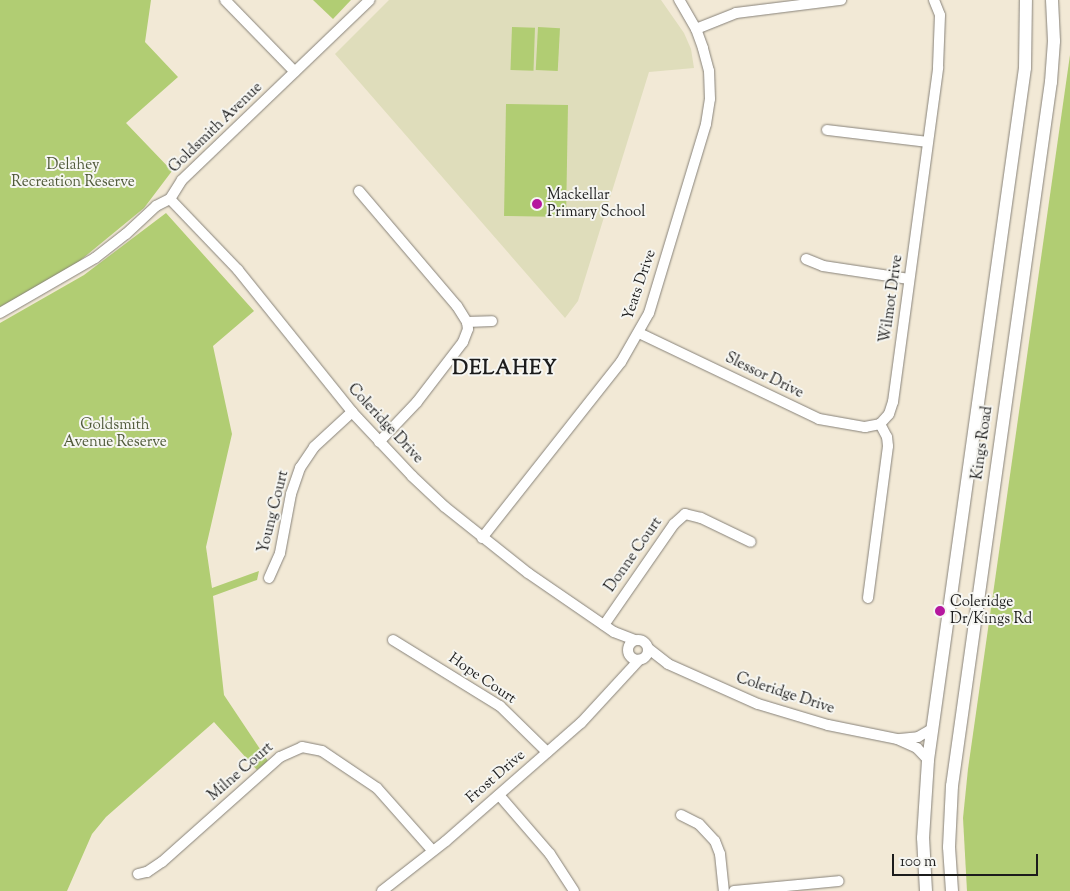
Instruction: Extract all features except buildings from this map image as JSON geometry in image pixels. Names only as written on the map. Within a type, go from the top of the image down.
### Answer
[{"type":"main road","name":"Kings Road","points":[[926,891],[923,838],[928,760],[1025,68],[1026,0]]},
{"type":"main road","name":"Kings Road","points":[[952,891],[949,847],[952,786],[1051,82],[1054,41],[1052,0]]},
{"type":"street","points":[[225,0],[296,72]]},
{"type":"street","name":"Goldsmith Avenue","points":[[0,313],[95,258],[126,234],[156,206],[170,199],[182,180],[370,0]]},
{"type":"street","name":"Yeats Drive","points":[[482,538],[621,362],[639,333],[656,290],[709,110],[709,71],[696,29],[679,0]]},
{"type":"street","points":[[696,29],[736,13],[841,0]]},
{"type":"street","name":"Wilmot Drive","points":[[880,424],[892,408],[927,142],[940,32],[939,10],[934,0]]},
{"type":"street","points":[[827,130],[927,142]]},
{"type":"street","points":[[359,191],[457,306],[467,322],[468,329],[463,342],[417,402],[379,442]]},
{"type":"street","name":"Coleridge Drive","points":[[170,199],[261,296],[352,412],[379,442],[445,507],[528,573],[614,632],[635,653],[668,664],[718,687],[785,713],[828,725],[897,739],[916,748],[928,760]]},
{"type":"street","points":[[806,259],[823,266],[909,279]]},
{"type":"street","points":[[467,322],[492,321]]},
{"type":"street","name":"Slessor Drive","points":[[639,333],[819,419],[865,427],[880,424]]},
{"type":"street","name":"Young Court","points":[[269,578],[280,553],[291,494],[300,468],[314,447],[352,412]]},
{"type":"street","points":[[868,598],[888,446],[887,437],[880,424]]},
{"type":"street","name":"Donne Court","points":[[604,625],[674,524],[685,514],[701,518],[751,542]]},
{"type":"street","name":"Hope Court","points":[[393,640],[500,706],[547,752]]},
{"type":"street","name":"Coleridge Drive","points":[[635,653],[645,642],[649,649],[668,664]]},
{"type":"street","name":"Frost Drive","points":[[382,891],[499,795],[595,710],[622,677],[635,653],[649,649]]},
{"type":"street","name":"Coleridge Drive","points":[[897,739],[918,737],[932,729]]},
{"type":"street","name":"Milne Court","points":[[138,874],[147,872],[162,862],[280,757],[302,747],[322,751],[377,788],[433,851]]},
{"type":"street","points":[[499,795],[544,847],[574,891]]},
{"type":"street","points":[[681,815],[699,824],[715,841],[720,854],[724,891]]},
{"type":"street","points":[[734,891],[839,881]]},
{"type":"shaded area","name":"Mackellar Primary School","points":[[389,0],[661,0],[684,33],[691,49],[694,68],[649,72],[578,301],[565,318],[335,54]]},
{"type":"green space","name":"Delahey Recreation Reserve","points":[[0,0],[151,0],[145,42],[178,77],[126,123],[172,171],[144,208],[71,268],[0,307]]},
{"type":"green space","points":[[313,0],[351,0],[333,19]]},
{"type":"green space","points":[[512,27],[535,28],[533,71],[510,70]]},
{"type":"green space","points":[[538,27],[560,28],[558,71],[536,70]]},
{"type":"green space","points":[[1070,55],[1070,891],[967,891],[963,818],[968,769]]},
{"type":"green space","points":[[506,104],[568,105],[566,217],[504,216]]},
{"type":"green space","name":"Goldsmith Avenue Reserve","points":[[166,213],[254,311],[213,346],[232,434],[206,547],[212,588],[259,571],[257,580],[213,596],[224,695],[268,761],[257,770],[214,722],[106,817],[92,834],[67,891],[0,891],[0,323],[84,275]]},
{"type":"place","name":"Mackellar Primary School","points":[[537,204]]},
{"type":"place","name":"Coleridge Dr/Kings Rd","points":[[940,611]]},
{"type":"district","name":"DELAHEY","points":[[505,369]]}]
